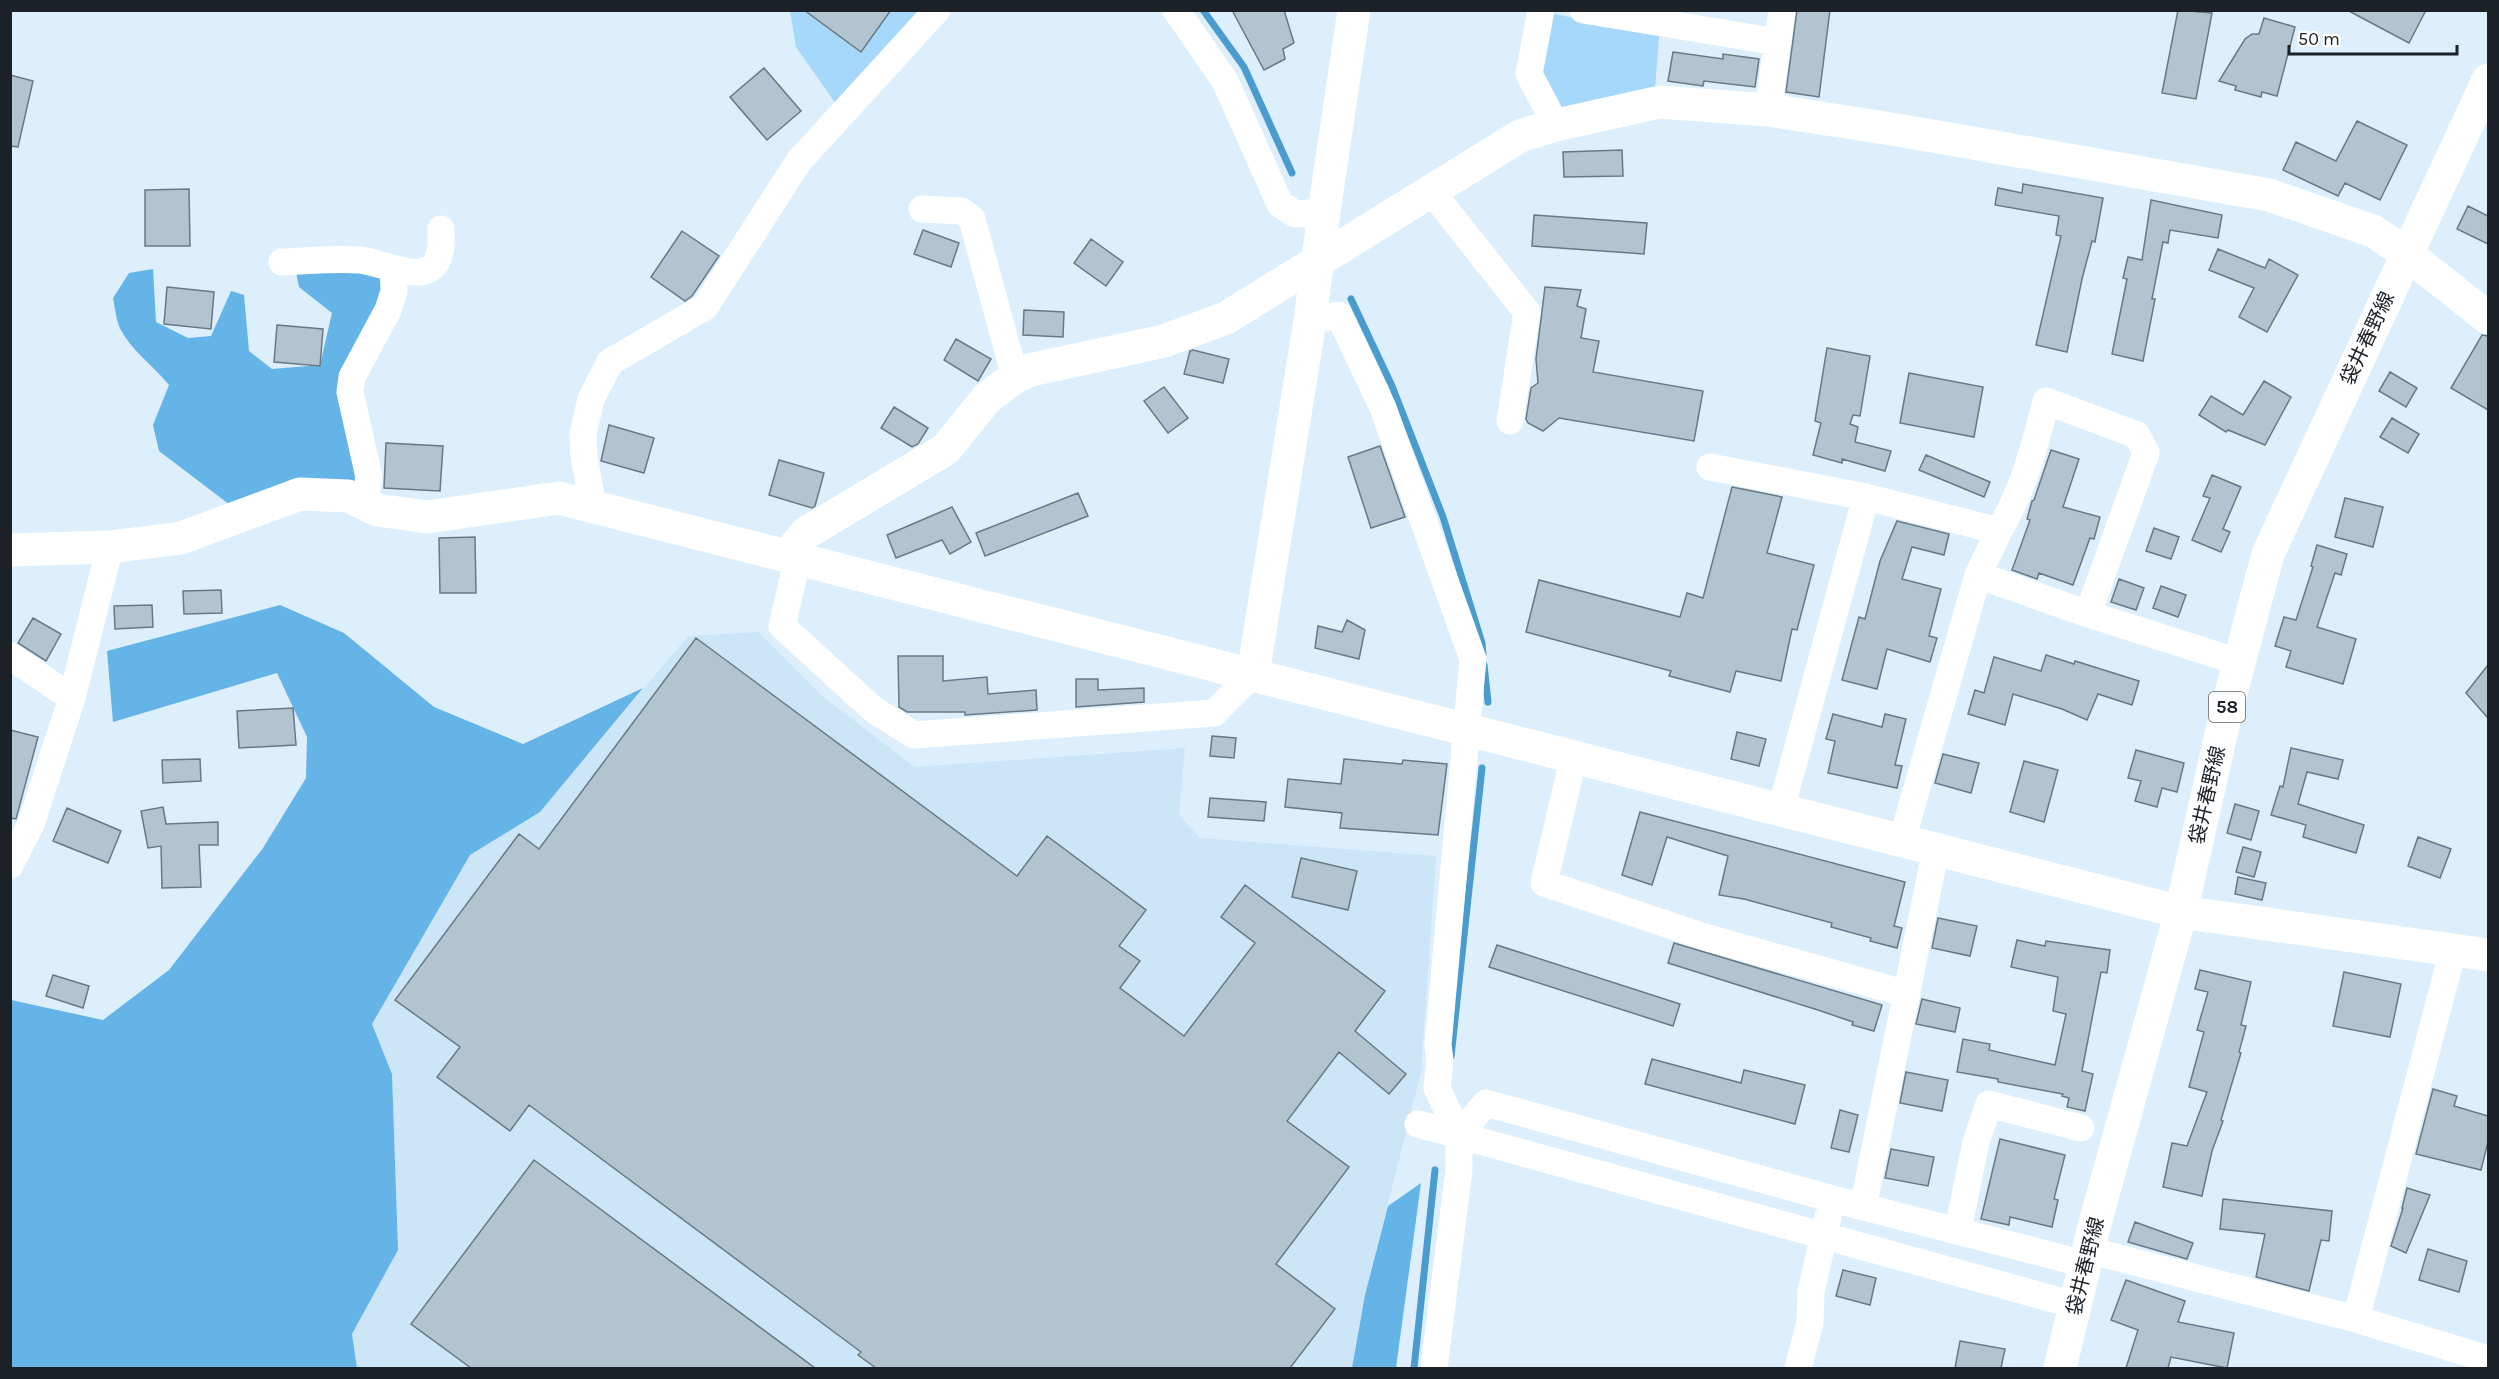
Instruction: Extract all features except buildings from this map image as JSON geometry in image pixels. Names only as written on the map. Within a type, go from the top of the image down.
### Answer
[{"type":"street","points":[[593,507],[584,456],[583,434],[591,399],[610,362],[705,307],[799,161],[937,10]]},
{"type":"street","points":[[1176,10],[1225,81],[1280,204],[1295,214],[1324,212]]},
{"type":"street","points":[[1354,10],[1324,212],[1317,262],[1310,321],[1253,674],[1214,713],[914,735],[874,710],[782,626],[793,557],[806,533],[946,449],[987,398],[1015,376],[1030,370],[1164,341],[1226,318],[1317,262],[1520,136],[1556,124],[1660,102],[1768,110],[1898,130],[2269,195],[2373,231],[2488,318]]},
{"type":"street","points":[[1541,10],[1529,74],[1556,124]]},
{"type":"street","points":[[1583,10],[1778,42]]},
{"type":"street","points":[[1768,110],[1782,10]]},
{"type":"street","name":"袋井春野線","points":[[2060,1368],[2086,1257],[2181,912],[2239,662],[2268,554],[2488,80]]},
{"type":"street","points":[[1431,191],[1527,312],[1510,421]]},
{"type":"street","points":[[922,210],[962,211],[972,219],[1015,376]]},
{"type":"street","points":[[282,262],[361,260],[415,274],[425,272],[435,265],[440,252],[441,229]]},
{"type":"street","points":[[364,504],[369,477],[350,392],[352,377],[388,310],[394,291],[393,268]]},
{"type":"street","points":[[1310,321],[1340,315],[1383,408],[1473,659],[1469,729],[1438,1045],[1440,1060],[1437,1088],[1460,1135],[1459,1170],[1434,1368]]},
{"type":"street","points":[[1902,840],[1978,575],[2010,513],[2030,466],[2046,401],[2137,435],[2146,453],[2088,614]]},
{"type":"street","points":[[1710,467],[1866,497],[2000,531]]},
{"type":"street","points":[[10,550],[110,547],[181,538],[300,494],[348,496],[377,510],[428,517],[559,498],[2181,912],[2488,955]]},
{"type":"street","points":[[1781,809],[1866,497]]},
{"type":"street","points":[[10,865],[31,824],[72,698],[110,547]]},
{"type":"street","points":[[1978,575],[2088,614],[2239,662]]},
{"type":"street","points":[[10,656],[72,698]]},
{"type":"street","points":[[1574,756],[1544,883],[1705,937],[1907,994]]},
{"type":"street","points":[[1863,1207],[1936,849]]},
{"type":"street","points":[[2356,1319],[2453,950]]},
{"type":"street","points":[[1460,1135],[1486,1103],[1863,1207],[2356,1319],[2488,1359]]},
{"type":"street","points":[[1958,1230],[1976,1142],[1989,1104],[2081,1128]]},
{"type":"street","points":[[1418,1124],[2075,1305]]},
{"type":"street","points":[[1650,1188],[1661,1150]]},
{"type":"street","points":[[1798,1368],[1810,1323],[1811,1293],[1822,1234],[1833,1199]]},
{"type":"shaded area","points":[[790,11],[925,11],[838,107],[796,47]]},
{"type":"shaded area","points":[[1541,11],[1659,36],[1655,89],[1561,115],[1529,74]]},
{"type":"shaded area","points":[[153,269],[156,322],[188,338],[211,336],[231,291],[244,295],[249,351],[272,369],[320,365],[332,313],[299,287],[296,272],[382,272],[394,283],[342,379],[364,504],[234,508],[159,451],[153,425],[169,385],[135,350],[123,334],[118,323],[113,298],[129,273]]},
{"type":"shaded area","points":[[280,605],[344,633],[434,707],[523,744],[643,688],[540,812],[470,855],[372,1024],[392,1074],[398,1250],[352,1334],[357,1368],[11,1368],[11,1000],[103,1020],[169,970],[263,848],[306,778],[307,737],[277,673],[113,722],[107,651]]},
{"type":"shaded area","points":[[758,632],[823,697],[915,767],[1185,748],[1179,815],[1200,838],[1436,856],[1421,1072],[1365,1295],[1352,1368],[357,1368],[352,1334],[398,1250],[392,1074],[372,1024],[470,855],[540,812],[688,636]]},
{"type":"shaded area","points":[[1421,1183],[1396,1368],[1352,1368],[1365,1295],[1388,1206]]},
{"type":"waterway","points":[[1203,10],[1244,67],[1292,173]]},
{"type":"waterway","points":[[1351,299],[1392,386],[1443,517],[1482,643],[1483,654]]},
{"type":"waterway","points":[[1484,665],[1488,702]]},
{"type":"waterway","points":[[1451,1057],[1482,768]]},
{"type":"waterway","points":[[1414,1368],[1435,1170]]}]
